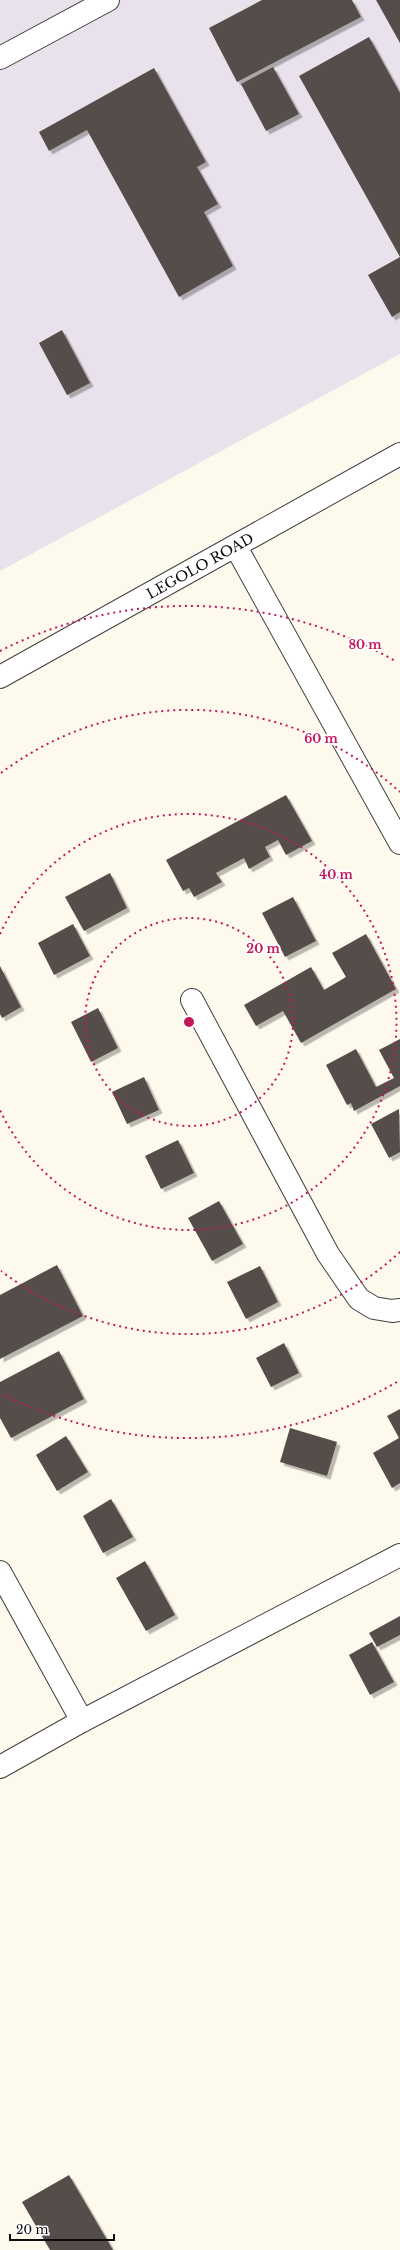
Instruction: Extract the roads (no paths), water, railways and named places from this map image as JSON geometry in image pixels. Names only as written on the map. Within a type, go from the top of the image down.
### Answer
[{"type":"street","points":[[0,58],[108,0]]},
{"type":"street","name":"LEGOLO ROAD","points":[[0,677],[236,547],[400,454]]},
{"type":"street","points":[[236,547],[400,842]]},
{"type":"street","points":[[192,1000],[328,1254],[359,1299],[374,1308],[392,1311],[400,1310]]},
{"type":"street","points":[[0,1767],[82,1721],[400,1555]]},
{"type":"street","points":[[0,1572],[82,1721]]}]
